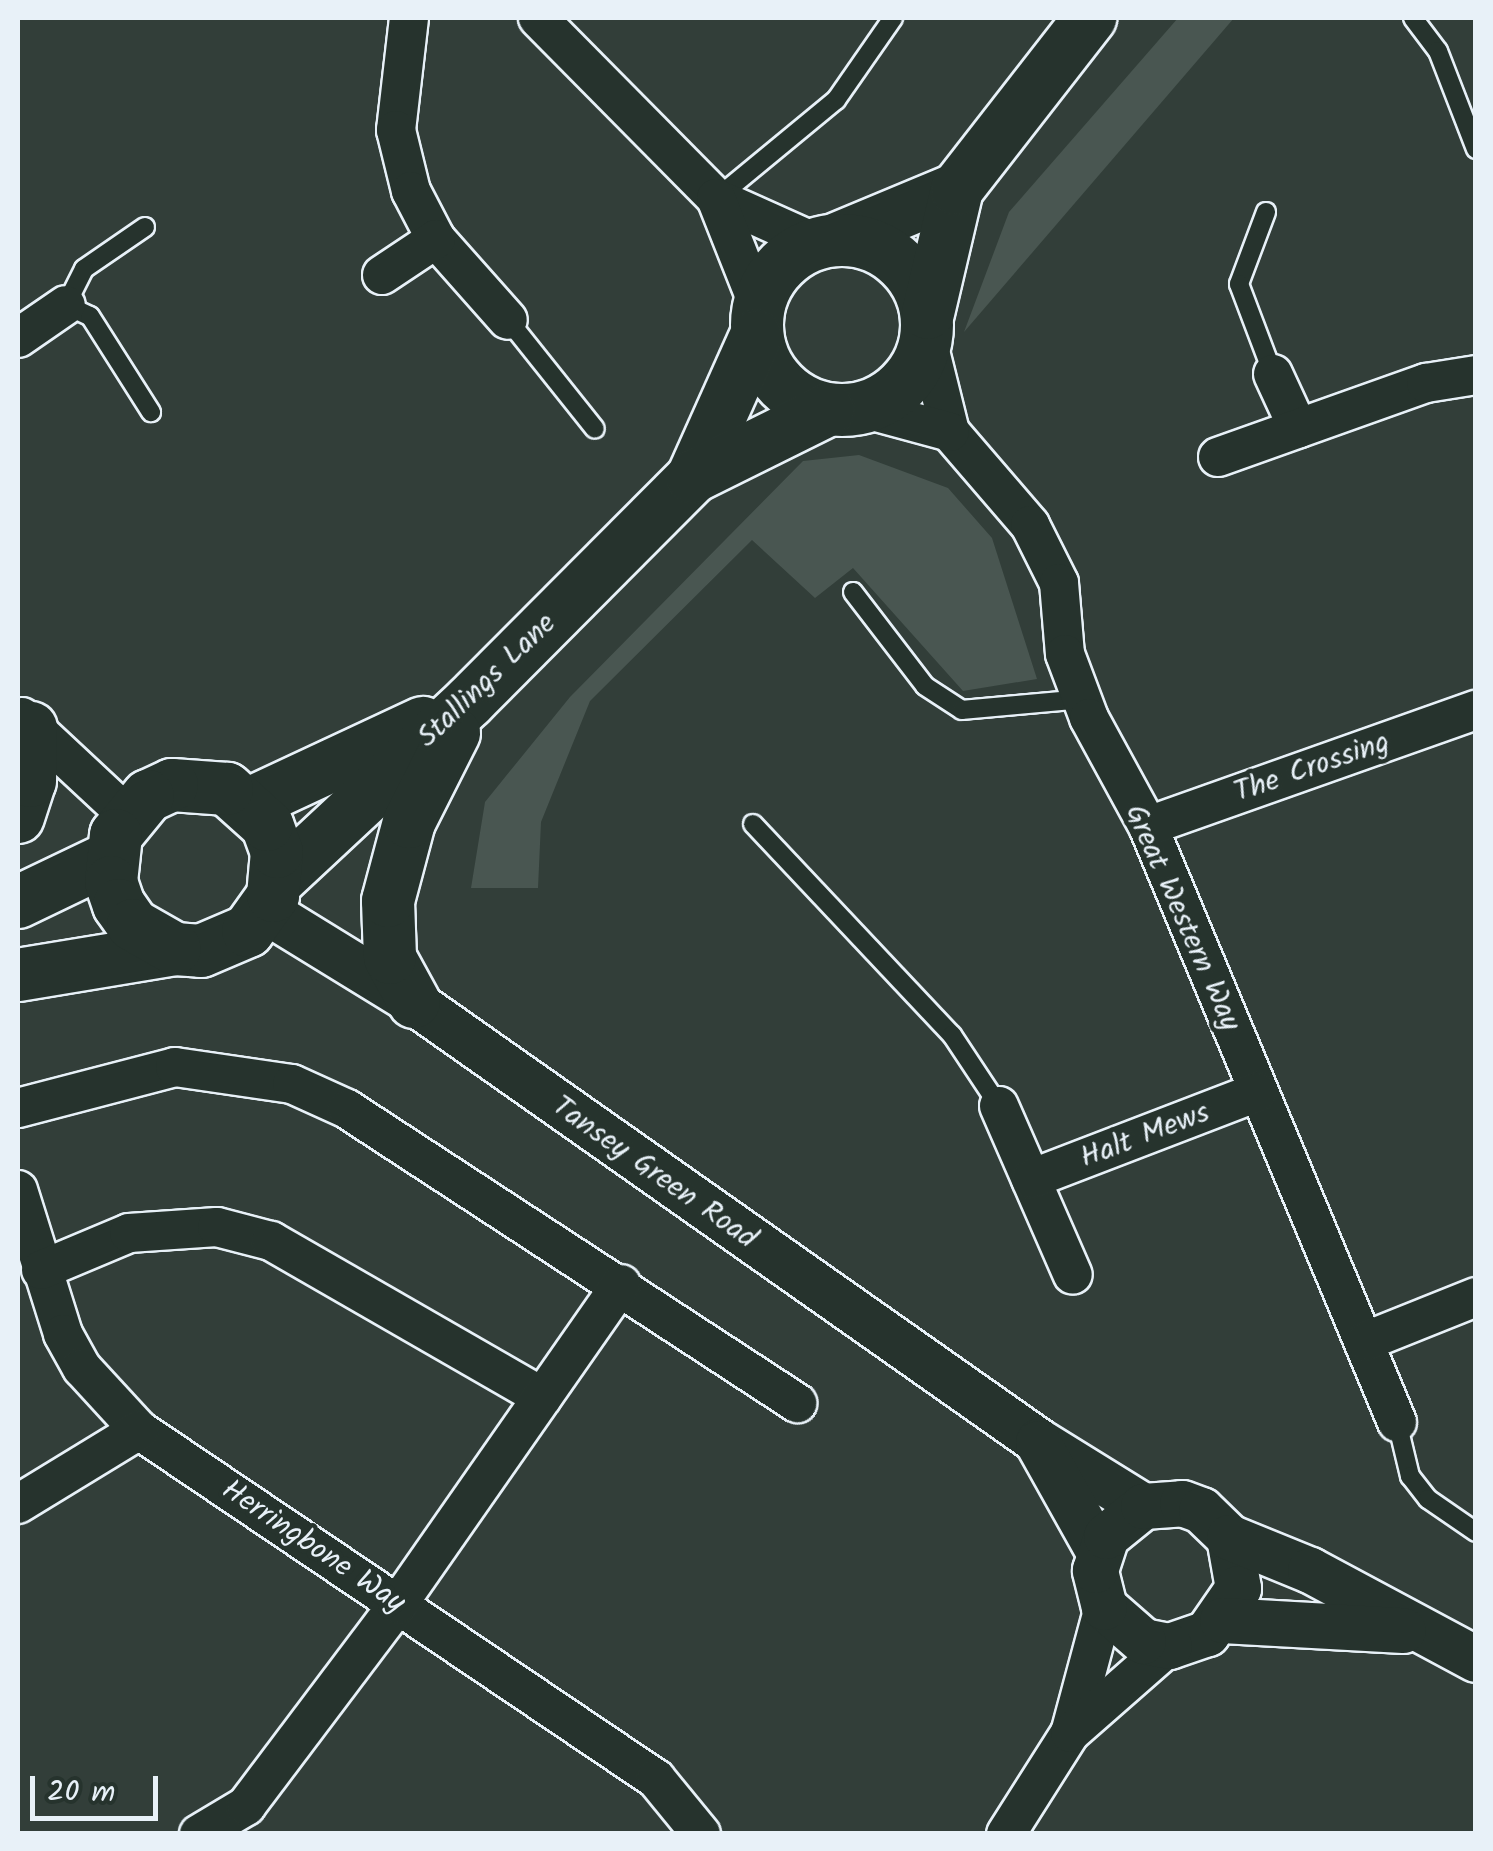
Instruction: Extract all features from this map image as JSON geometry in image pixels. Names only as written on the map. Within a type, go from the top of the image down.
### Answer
[{"type":"main road","points":[[958,189],[826,241],[770,276],[757,320],[767,369],[794,397],[846,409],[894,394],[916,370],[958,189],[1090,18]]},
{"type":"main road","points":[[826,241],[869,243],[896,258],[916,281],[928,326]]},
{"type":"main road","name":"Stallings Lane","points":[[693,477],[757,320]]},
{"type":"main road","name":"Stallings Lane","points":[[272,896],[693,477],[846,409]]},
{"type":"main road","points":[[250,804],[470,700]]},
{"type":"main road","points":[[414,1002],[390,958],[388,900],[410,822],[470,700]]},
{"type":"main road","points":[[18,817],[30,782],[24,720]]},
{"type":"main road","points":[[18,902],[118,836],[172,785],[226,789],[250,804],[268,826],[272,896],[226,945],[174,949],[18,975]]},
{"type":"main road","points":[[118,836],[111,882],[133,925],[174,949]]},
{"type":"street","points":[[409,18],[396,130],[411,192],[436,239],[508,320]]},
{"type":"street","points":[[538,18],[716,198],[826,241]]},
{"type":"street","points":[[716,198],[757,320]]},
{"type":"street","points":[[382,275],[436,239]]},
{"type":"street","points":[[18,338],[66,305]]},
{"type":"street","points":[[846,409],[950,432],[928,326]]},
{"type":"street","points":[[1273,374],[1298,428]]},
{"type":"street","points":[[1218,457],[1426,382],[1476,375]]},
{"type":"street","name":"Great Western Way","points":[[950,432],[1030,525],[1059,583],[1066,654],[1082,699],[1108,763],[1148,826],[1397,1422]]},
{"type":"street","name":"The Crossing","points":[[1148,826],[1476,710]]},
{"type":"street","points":[[24,720],[118,836]]},
{"type":"street","name":"Tansey Green Road","points":[[272,896],[414,1002],[1038,1441],[1144,1506],[1182,1503],[1217,1521],[1230,1536],[1310,1570],[1415,1631],[1476,1659]]},
{"type":"street","points":[[18,1108],[174,1067],[292,1084],[347,1109],[621,1284],[797,1404]]},
{"type":"street","name":"Halt Mews","points":[[1031,1180],[1258,1092]]},
{"type":"street","points":[[999,1106],[1073,1275]]},
{"type":"street","name":"Herringbone Way","points":[[18,1190],[41,1270],[82,1368],[139,1430],[656,1779],[701,1834]]},
{"type":"street","points":[[41,1270],[128,1233],[217,1227],[271,1241],[542,1396]]},
{"type":"street","points":[[199,1834],[257,1820],[398,1604],[621,1284]]},
{"type":"street","points":[[1366,1341],[1476,1298]]},
{"type":"street","points":[[18,1504],[139,1430]]},
{"type":"street","name":"Tansey Green Road","points":[[1038,1441],[1099,1552],[1097,1589],[1104,1606]]},
{"type":"street","points":[[1099,1552],[1116,1524],[1144,1506]]},
{"type":"street","points":[[1006,1834],[1070,1732],[1169,1646],[1198,1638],[1222,1620],[1238,1588],[1230,1536]]},
{"type":"street","points":[[1104,1606],[1120,1628],[1169,1646]]},
{"type":"street","points":[[1070,1732],[1104,1606]]},
{"type":"street","name":"Tansey Green Road","points":[[1222,1620],[1415,1631]]},
{"type":"lane","points":[[716,198],[836,100],[893,18]]},
{"type":"lane","points":[[1414,18],[1438,50],[1476,150]]},
{"type":"lane","points":[[1266,212],[1239,284],[1273,374]]},
{"type":"lane","points":[[145,227],[84,269],[66,305],[90,316],[151,412]]},
{"type":"lane","points":[[508,320],[596,429]]},
{"type":"lane","points":[[853,592],[925,686],[962,710],[1082,699]]},
{"type":"lane","points":[[752,824],[952,1035],[999,1106]]},
{"type":"lane","points":[[1397,1422],[1410,1476],[1428,1499],[1476,1532]]},
{"type":"shaded area","points":[[1178,18],[1234,18],[964,332],[1009,212]]},
{"type":"shaded area","points":[[859,455],[948,488],[992,538],[1037,679],[963,691],[853,568],[815,598],[752,540],[590,701],[541,822],[538,888],[471,888],[485,802],[570,697],[803,461]]}]
